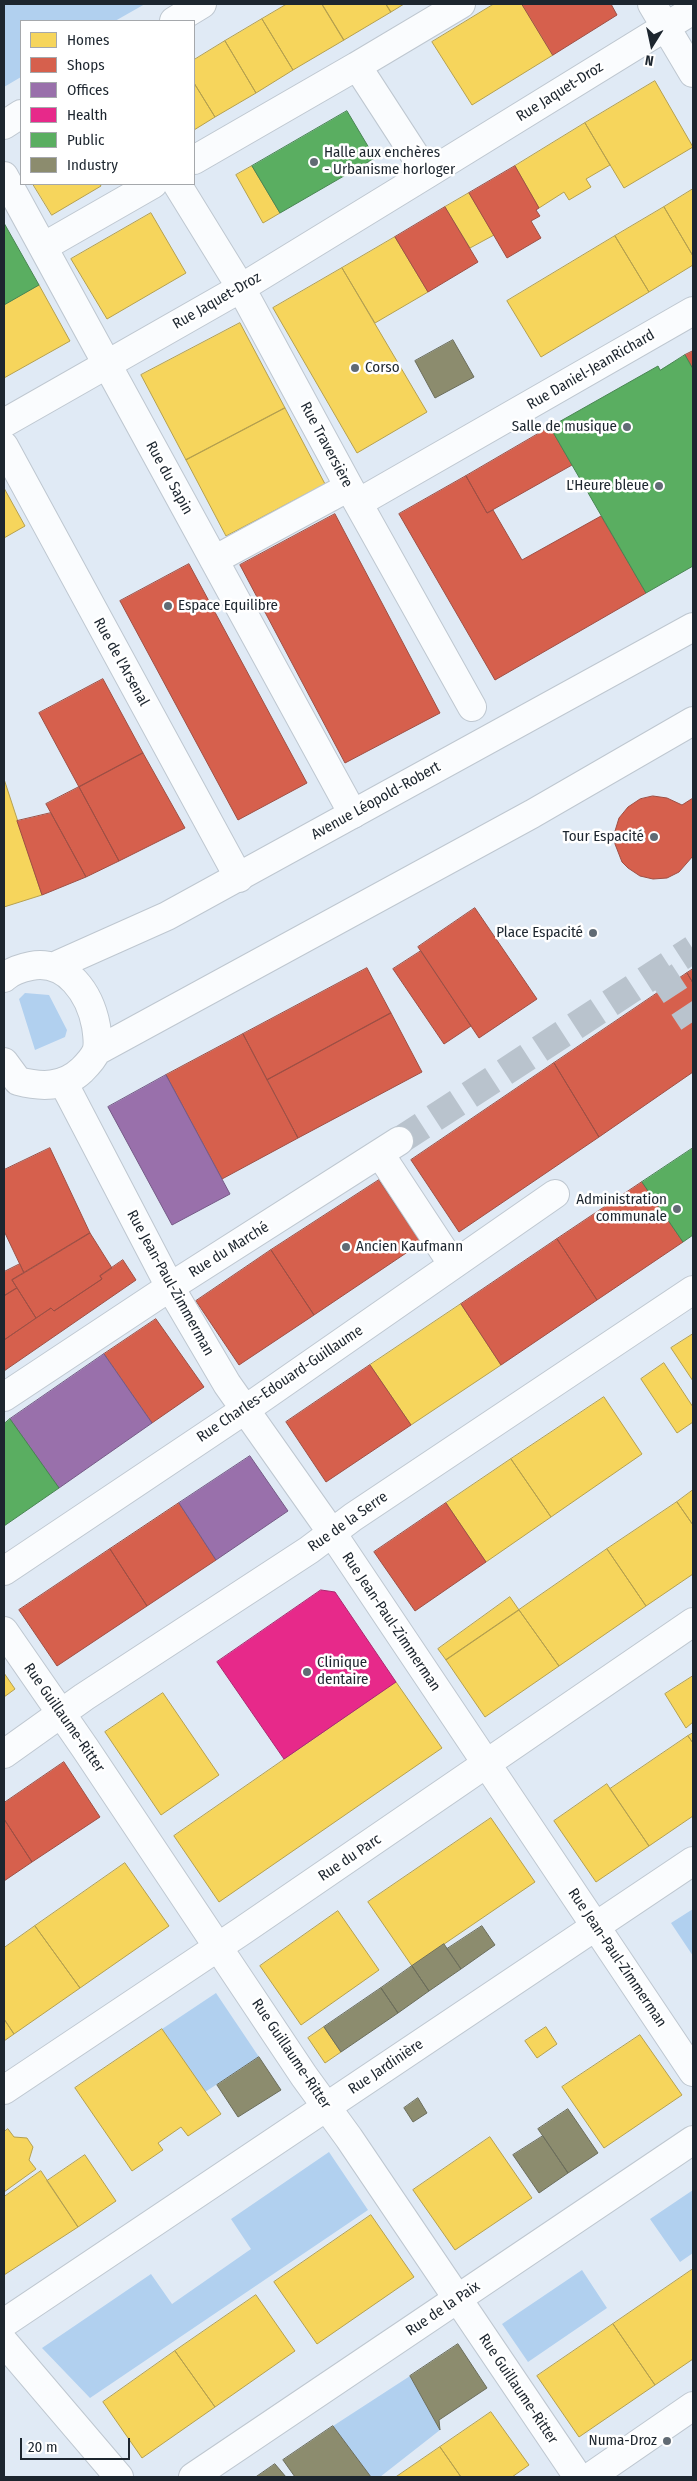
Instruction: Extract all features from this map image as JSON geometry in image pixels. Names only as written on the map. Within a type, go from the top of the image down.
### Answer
[{"type":"street","points":[[176,20],[202,4]]},
{"type":"street","points":[[195,159],[462,4]]},
{"type":"street","points":[[652,4],[693,72]]},
{"type":"street","name":"Rue Jaquet-Droz","points":[[4,423],[241,288],[693,10]]},
{"type":"street","points":[[357,66],[427,174]]},
{"type":"street","points":[[4,125],[20,115]]},
{"type":"street","name":"Rue du Sapin","points":[[4,176],[353,814]]},
{"type":"street","points":[[43,247],[151,185]]},
{"type":"street","name":"Rue Traversière","points":[[178,185],[241,288],[353,495],[472,707]]},
{"type":"street","name":"Rue Daniel-JeanRichard","points":[[214,560],[353,495],[693,311]]},
{"type":"street","name":"Rue de l'Arsenal","points":[[4,446],[239,878]]},
{"type":"street","name":"Avenue Léopold-Robert","points":[[55,966],[167,916],[239,878],[693,628]]},
{"type":"street","points":[[8,1078],[48,1086],[63,1082],[76,1075],[88,1064],[97,1051],[532,814],[693,721]]},
{"type":"street","points":[[6,974],[23,967],[39,964],[55,966],[67,974],[86,998],[94,1014],[97,1051]]},
{"type":"street","name":"Rue Jean-Paul-Zimmerman","points":[[63,1082],[170,1287],[227,1384],[332,1533],[693,2072]]},
{"type":"street","name":"Rue du Marché","points":[[4,1397],[170,1287],[389,1147],[453,1265]]},
{"type":"street","name":"Rue Charles-Edouard-Guillaume","points":[[4,1571],[246,1409],[555,1194]]},
{"type":"street","name":"Rue de la Serre","points":[[4,1754],[693,1290]]},
{"type":"street","name":"Rue du Parc","points":[[4,2090],[218,1947],[693,1622]]},
{"type":"street","name":"Rue Guillaume-Ritter","points":[[4,1631],[578,2477]]},
{"type":"street","name":"Rue Jardinière","points":[[4,2323],[693,1861]]},
{"type":"street","name":"Rue de la Paix","points":[[194,2477],[693,2140]]},
{"type":"street","points":[[4,2342],[119,2477]]},
{"type":"street","points":[[590,2477],[693,2406]]},
{"type":"shaded area","points":[[4,4],[145,4],[117,20],[20,20],[20,78],[4,87]]},
{"type":"shaded area","points":[[25,993],[49,995],[67,1030],[65,1037],[35,1050],[19,999]]},
{"type":"shaded area","points":[[693,1909],[693,1956],[671,1923]]},
{"type":"shaded area","points":[[216,1993],[259,2057],[205,2092],[162,2029]]},
{"type":"shaded area","points":[[329,2152],[368,2210],[90,2398],[42,2348],[151,2274],[172,2304],[251,2249],[231,2219]]},
{"type":"shaded area","points":[[693,2190],[693,2253],[680,2262],[650,2219]]},
{"type":"shaded area","points":[[582,2270],[607,2308],[528,2362],[502,2324]]},
{"type":"shaded area","points":[[410,2376],[440,2430],[380,2477],[371,2477],[333,2426]]},
{"type":"building: Homes","points":[[287,4],[322,4],[344,40],[293,70],[262,19]]},
{"type":"building: Homes","points":[[322,4],[386,4],[391,12],[344,40]]},
{"type":"building: Homes","points":[[386,4],[404,4],[391,12]]},
{"type":"building: Homes","points":[[494,4],[522,4],[553,55],[472,105],[432,42]]},
{"type":"building: Homes","points":[[262,19],[293,70],[256,93],[225,41]]},
{"type":"building: Homes","points":[[225,41],[256,93],[215,117],[195,85],[195,59]]},
{"type":"building: Homes","points":[[655,81],[693,147],[624,188],[585,123]]},
{"type":"building: Homes","points":[[195,85],[215,117],[195,129]]},
{"type":"building: Homes","points":[[585,123],[610,165],[586,179],[591,187],[569,200],[564,192],[539,208],[515,166]]},
{"type":"building: Homes","points":[[252,166],[280,213],[263,223],[236,175]]},
{"type":"building: Homes","points":[[34,185],[100,185],[101,186],[52,215]]},
{"type":"building: Homes","points":[[693,189],[693,256],[664,207]]},
{"type":"building: Homes","points":[[469,193],[494,235],[470,248],[445,207]]},
{"type":"building: Homes","points":[[664,207],[693,256],[693,265],[649,292],[615,236]]},
{"type":"building: Homes","points":[[151,213],[186,273],[107,319],[71,259]]},
{"type":"building: Homes","points":[[615,236],[649,292],[541,357],[507,301]]},
{"type":"building: Homes","points":[[395,237],[428,292],[375,323],[342,268]]},
{"type":"building: Homes","name":"Corso","points":[[342,268],[427,412],[357,453],[273,308]]},
{"type":"building: Homes","points":[[39,285],[70,341],[4,378],[4,305]]},
{"type":"building: Homes","points":[[240,323],[285,408],[186,460],[141,375]]},
{"type":"building: Homes","points":[[285,408],[325,484],[226,536],[186,460]]},
{"type":"building: Homes","points":[[4,488],[25,526],[4,538]]},
{"type":"building: Homes","points":[[4,779],[42,895],[4,907]]},
{"type":"building: Homes","points":[[461,1304],[501,1365],[411,1425],[370,1365]]},
{"type":"building: Homes","points":[[693,1334],[693,1381],[671,1348]]},
{"type":"building: Homes","points":[[664,1363],[693,1407],[693,1422],[677,1433],[641,1379]]},
{"type":"building: Homes","points":[[604,1397],[642,1454],[551,1517],[511,1459]]},
{"type":"building: Homes","points":[[511,1459],[551,1517],[486,1562],[446,1503]]},
{"type":"building: Homes","points":[[693,1490],[693,1525],[677,1502]]},
{"type":"building: Homes","points":[[677,1502],[693,1525],[693,1574],[646,1606],[607,1549]]},
{"type":"building: Homes","points":[[607,1549],[646,1606],[559,1666],[519,1610]]},
{"type":"building: Homes","points":[[510,1597],[519,1610],[446,1660],[438,1649]]},
{"type":"building: Homes","points":[[519,1610],[559,1666],[485,1717],[446,1660]]},
{"type":"building: Homes","points":[[4,1673],[15,1689],[4,1697]]},
{"type":"building: Homes","points":[[693,1676],[693,1722],[686,1728],[665,1694]]},
{"type":"building: Homes","points":[[396,1682],[442,1748],[219,1902],[174,1836]]},
{"type":"building: Homes","points":[[163,1693],[219,1775],[161,1815],[105,1732]]},
{"type":"building: Homes","points":[[693,1733],[693,1743],[688,1736]]},
{"type":"building: Homes","points":[[688,1736],[693,1743],[693,1816],[649,1846],[610,1789]]},
{"type":"building: Homes","points":[[607,1784],[649,1846],[596,1882],[554,1821]]},
{"type":"building: Homes","points":[[491,1818],[535,1882],[412,1966],[368,1902]]},
{"type":"building: Homes","points":[[125,1863],[169,1926],[80,1988],[35,1926]]},
{"type":"building: Homes","points":[[338,1911],[379,1970],[301,2025],[260,1966]]},
{"type":"building: Homes","points":[[35,1926],[80,1988],[14,2034],[4,2019],[4,1948]]},
{"type":"building: Homes","points":[[4,2019],[14,2034],[4,2041]]},
{"type":"building: Homes","points":[[324,2027],[341,2052],[325,2063],[308,2038]]},
{"type":"building: Homes","points":[[546,2027],[557,2044],[537,2058],[525,2041]]},
{"type":"building: Homes","points":[[162,2029],[221,2114],[188,2136],[181,2127],[158,2143],[163,2150],[132,2171],[75,2088]]},
{"type":"building: Homes","points":[[640,2035],[682,2095],[604,2148],[562,2087]]},
{"type":"building: Homes","points":[[8,2129],[14,2137],[27,2138],[33,2147],[29,2160],[36,2169],[4,2192],[4,2132]]},
{"type":"building: Homes","points":[[490,2137],[532,2198],[455,2250],[413,2190]]},
{"type":"building: Homes","points":[[85,2155],[116,2201],[78,2227],[47,2181]]},
{"type":"building: Homes","points":[[41,2171],[78,2227],[4,2275],[4,2197]]},
{"type":"building: Homes","points":[[371,2215],[414,2277],[317,2344],[274,2282]]},
{"type":"building: Homes","points":[[693,2269],[693,2359],[655,2385],[613,2324]]},
{"type":"building: Homes","points":[[256,2295],[295,2351],[215,2407],[175,2351]]},
{"type":"building: Homes","points":[[613,2324],[655,2385],[579,2437],[537,2376]]},
{"type":"building: Homes","points":[[175,2351],[215,2407],[142,2458],[103,2402]]},
{"type":"building: Homes","points":[[491,2412],[529,2465],[512,2477],[461,2477],[440,2447]]},
{"type":"building: Homes","points":[[440,2447],[461,2477],[396,2477]]},
{"type":"building: Shops","points":[[522,4],[611,4],[617,15],[553,55]]},
{"type":"building: Shops","points":[[515,166],[539,208],[536,210],[540,216],[531,221],[541,238],[507,258],[469,193]]},
{"type":"building: Shops","points":[[445,207],[478,262],[428,292],[395,237]]},
{"type":"building: Shops","points":[[693,351],[693,369],[685,355]]},
{"type":"building: Shops","points":[[550,427],[572,465],[487,513],[466,476]]},
{"type":"building: Shops","points":[[466,476],[487,513],[493,510],[522,560],[601,516],[646,593],[495,680],[399,514]]},
{"type":"building: Shops","points":[[335,514],[440,713],[345,763],[240,565]]},
{"type":"building: Shops","points":[[189,564],[307,783],[238,820],[120,601]]},
{"type":"building: Shops","points":[[103,679],[143,753],[79,787],[39,713]]},
{"type":"building: Shops","points":[[143,753],[185,828],[119,861],[79,787]]},
{"type":"building: Shops","points":[[79,787],[119,861],[86,877],[46,804]]},
{"type":"building: Shops","name":"Tour Espacité","points":[[653,796],[667,798],[682,805],[693,798],[693,856],[679,872],[667,878],[653,879],[640,876],[622,862],[615,844],[615,831],[619,818],[628,807],[640,799]]},
{"type":"building: Shops","points":[[51,813],[86,877],[42,895],[17,821]]},
{"type":"building: Shops","points":[[475,908],[537,999],[479,1038],[418,947]]},
{"type":"building: Shops","points":[[421,951],[471,1026],[444,1044],[393,969]]},
{"type":"building: Shops","points":[[367,968],[391,1013],[267,1080],[243,1034]]},
{"type":"building: Shops","points":[[693,969],[693,983],[687,973]]},
{"type":"building: Shops","points":[[687,973],[693,983],[693,1072],[599,1137],[554,1063]]},
{"type":"building: Shops","points":[[391,1013],[422,1072],[298,1138],[267,1080]]},
{"type":"building: Shops","points":[[243,1034],[298,1138],[222,1179],[166,1075]]},
{"type":"building: Shops","points":[[554,1063],[599,1137],[459,1232],[411,1160]]},
{"type":"building: Shops","points":[[50,1148],[90,1233],[24,1273],[4,1231],[4,1170]]},
{"type":"building: Shops","name":"Ancien Kaufmann","points":[[379,1180],[421,1243],[314,1315],[271,1250]]},
{"type":"building: Shops","points":[[642,1182],[683,1242],[597,1300],[557,1239]]},
{"type":"building: Shops","points":[[90,1233],[112,1268],[100,1276],[102,1279],[54,1311],[51,1308],[36,1318],[12,1280]]},
{"type":"building: Shops","points":[[557,1239],[597,1300],[501,1365],[461,1304]]},
{"type":"building: Shops","points":[[271,1250],[314,1315],[239,1365],[196,1301]]},
{"type":"building: Shops","points":[[123,1260],[136,1280],[4,1371],[4,1340],[51,1308],[54,1311],[102,1279],[100,1276]]},
{"type":"building: Shops","points":[[20,1264],[24,1273],[12,1280],[17,1288],[4,1296],[4,1272]]},
{"type":"building: Shops","points":[[17,1288],[36,1318],[4,1340],[4,1296]]},
{"type":"building: Shops","points":[[156,1319],[204,1387],[152,1423],[104,1354]]},
{"type":"building: Shops","points":[[370,1365],[411,1425],[326,1482],[286,1422]]},
{"type":"building: Shops","points":[[179,1503],[216,1560],[147,1606],[110,1549]]},
{"type":"building: Shops","points":[[446,1503],[486,1562],[415,1611],[374,1552]]},
{"type":"building: Shops","points":[[110,1549],[147,1606],[57,1666],[19,1610]]},
{"type":"building: Shops","points":[[64,1762],[100,1817],[32,1862],[4,1819],[4,1803]]},
{"type":"building: Shops","points":[[4,1819],[32,1862],[4,1881]]},
{"type":"building: Offices","points":[[166,1075],[230,1194],[172,1225],[108,1107]]},
{"type":"building: Offices","points":[[104,1354],[152,1423],[59,1488],[10,1419]]},
{"type":"building: Offices","points":[[250,1456],[288,1511],[216,1560],[179,1503]]},
{"type":"building: Health","name":"Clinique dentaire","points":[[321,1590],[335,1592],[396,1682],[284,1759],[217,1662]]},
{"type":"building: Public","name":"Halle aux enchères - Urbanisme horloger","points":[[347,111],[375,158],[280,213],[252,166]]},
{"type":"building: Public","points":[[4,223],[39,285],[4,305]]},
{"type":"building: Public","points":[[685,355],[693,369],[693,566],[646,593],[550,427],[658,366],[660,370]]},
{"type":"building: Public","name":"Administration communale","points":[[693,1148],[693,1235],[683,1242],[642,1182]]},
{"type":"building: Public","points":[[10,1419],[59,1488],[4,1526],[4,1424]]},
{"type":"building: Industry","points":[[453,340],[474,377],[435,398],[415,361]]},
{"type":"building: Industry","points":[[482,1926],[495,1945],[461,1969],[447,1949]]},
{"type":"building: Industry","points":[[444,1944],[461,1969],[429,1991],[412,1966]]},
{"type":"building: Industry","points":[[412,1966],[429,1991],[398,2013],[381,1988]]},
{"type":"building: Industry","points":[[381,1988],[398,2013],[341,2052],[324,2027]]},
{"type":"building: Industry","points":[[259,2057],[281,2090],[238,2117],[217,2085]]},
{"type":"building: Industry","points":[[418,2098],[427,2113],[413,2122],[404,2108]]},
{"type":"building: Industry","points":[[568,2109],[598,2153],[568,2173],[538,2129]]},
{"type":"building: Industry","points":[[543,2136],[568,2173],[539,2193],[513,2155]]},
{"type":"building: Industry","points":[[458,2344],[487,2388],[439,2420],[440,2430],[410,2376]]},
{"type":"building: Industry","points":[[333,2426],[371,2477],[295,2477],[283,2460]]},
{"type":"building: Industry","points":[[275,2464],[286,2477],[256,2477]]},
{"type":"tunnel","points":[[399,1141],[693,949]]},
{"type":"tunnel","points":[[660,972],[693,1022]]},
{"type":"place","name":"Halle aux enchères - Urbanisme horloger","points":[[314,162]]},
{"type":"place","name":"Corso","points":[[355,368]]},
{"type":"place","name":"Salle de musique","points":[[627,427]]},
{"type":"place","name":"L'Heure bleue","points":[[659,486]]},
{"type":"place","name":"Espace Equilibre","points":[[168,606]]},
{"type":"place","name":"Tour Espacité","points":[[654,837]]},
{"type":"place","name":"Place Espacité","points":[[593,933]]},
{"type":"place","name":"Administration communale","points":[[677,1209]]},
{"type":"place","name":"Ancien Kaufmann","points":[[346,1247]]},
{"type":"place","name":"Clinique dentaire","points":[[307,1672]]},
{"type":"place","name":"Numa-Droz","points":[[667,2441]]}]
